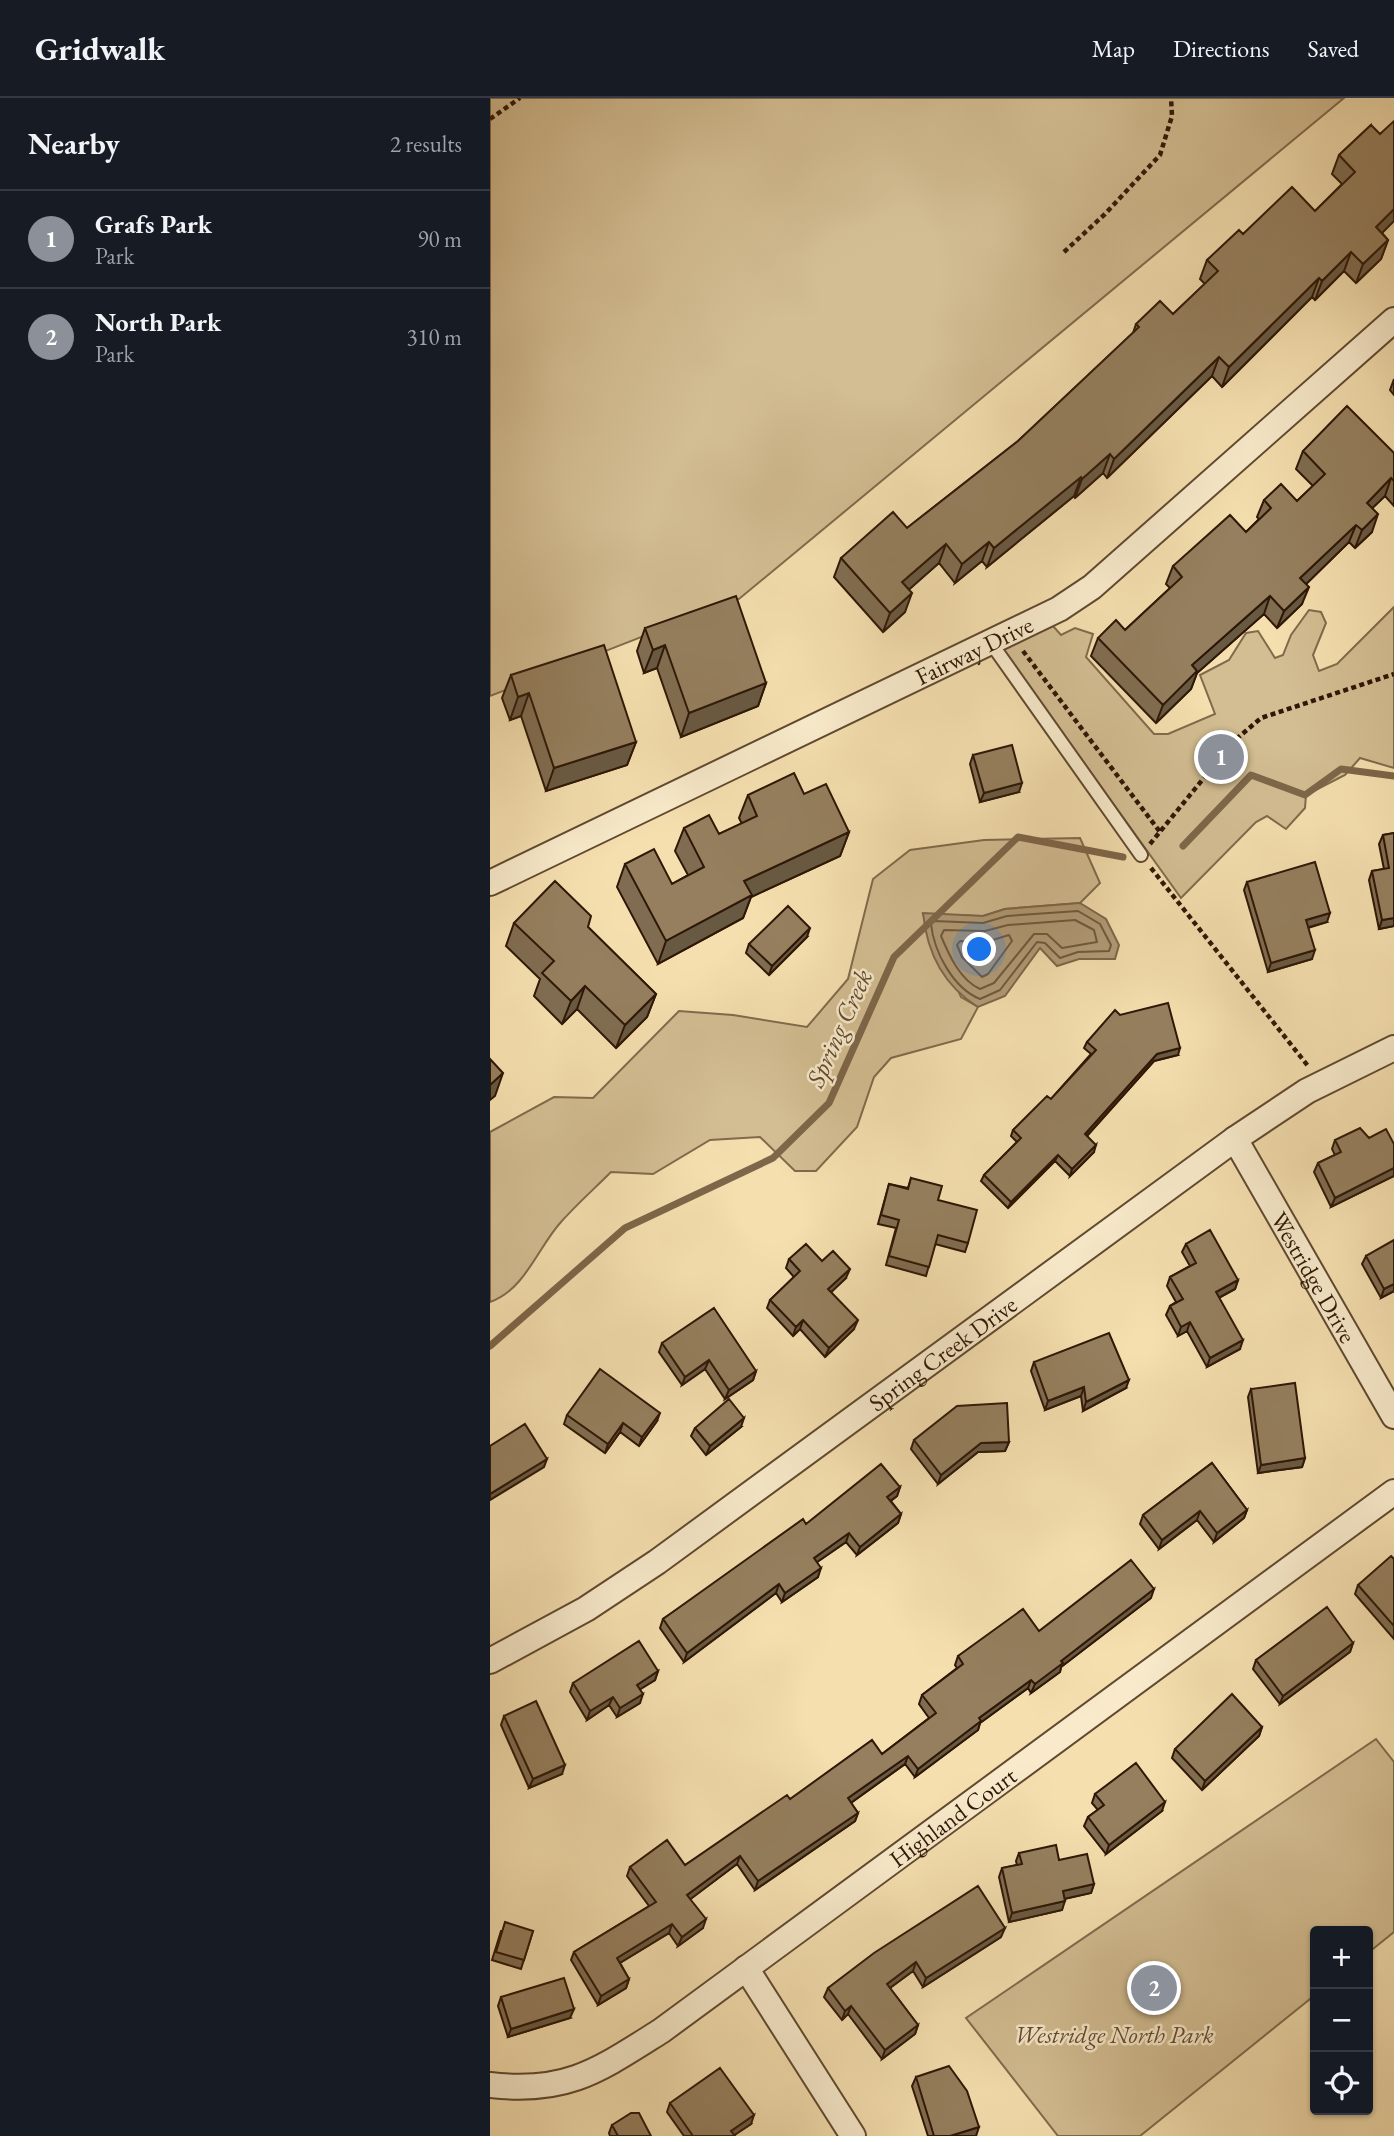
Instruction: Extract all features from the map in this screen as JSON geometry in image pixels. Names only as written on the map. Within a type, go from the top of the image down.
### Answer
[{"type":"street","name":"Fairway Drive","points":[[490,883],[1059,609],[1092,587],[1394,320]]},
{"type":"street","name":"Spring Creek Drive","points":[[490,1661],[586,1609],[657,1562],[1235,1139],[1322,1083],[1394,1048]]},
{"type":"street","name":"Westridge Drive","points":[[1235,1139],[1394,1416]]},
{"type":"street","name":"Highland Court","points":[[490,2085],[536,2088],[559,2084],[604,2067],[661,2031],[1394,1492]]},
{"type":"street","points":[[746,1968],[853,2136]]},
{"type":"lane","points":[[1001,638],[1142,855]]},
{"type":"path","points":[[490,119],[520,98]]},
{"type":"path","points":[[1064,252],[1105,214],[1160,155],[1172,116],[1171,98]]},
{"type":"path","points":[[1001,638],[1160,832]]},
{"type":"path","points":[[1322,1083],[1142,855],[1234,741],[1261,718],[1394,674]]},
{"type":"green space","points":[[490,98],[1344,98],[739,599],[490,696]]},
{"type":"green space","points":[[1394,607],[1394,768],[1360,758],[1345,775],[1306,795],[1305,808],[1286,829],[1267,816],[1256,822],[1181,898],[1002,649],[1053,626],[1061,635],[1075,628],[1093,634],[1086,657],[1154,734],[1168,734],[1215,714],[1200,675],[1229,660],[1246,633],[1258,631],[1275,658],[1283,655],[1291,635],[1309,610],[1321,612],[1326,623],[1313,655],[1319,671],[1337,664]]},
{"type":"green space","points":[[1080,838],[1100,883],[1080,903],[1005,909],[983,916],[923,914],[961,997],[978,1007],[961,1039],[891,1058],[874,1077],[857,1127],[816,1171],[795,1171],[760,1137],[710,1140],[653,1174],[611,1172],[561,1222],[513,1288],[490,1302],[490,1132],[554,1097],[593,1098],[679,1011],[733,1015],[807,1027],[848,979],[873,879],[910,850],[984,840]]},
{"type":"green space","name":"Westridge North Park","points":[[1376,1739],[1394,1762],[1394,1932],[1373,1949],[1373,1926],[1310,1926],[1310,1999],[1140,2136],[1058,2136],[966,2018]]},
{"type":"water","points":[[1080,903],[1106,919],[1119,945],[1115,959],[1079,959],[1057,966],[1040,948],[1005,996],[978,1007],[956,989],[939,967],[928,942],[923,913],[983,916],[1005,909]]},
{"type":"building","points":[[1394,121],[1394,209],[1376,227],[1388,240],[1363,264],[1351,252],[1322,281],[1319,278],[1229,367],[1219,357],[1114,459],[1110,454],[994,548],[989,542],[962,564],[946,544],[902,582],[912,593],[890,613],[841,558],[893,512],[907,528],[1018,441],[1139,327],[1136,324],[1160,301],[1173,314],[1218,271],[1207,260],[1239,230],[1243,234],[1292,187],[1315,211],[1355,172],[1339,155],[1371,125],[1380,134]]},
{"type":"building","points":[[1347,406],[1394,453],[1394,481],[1391,478],[1367,503],[1378,514],[1362,530],[1356,525],[1300,578],[1309,587],[1284,611],[1270,596],[1192,665],[1197,671],[1163,705],[1098,638],[1116,620],[1125,630],[1182,577],[1173,566],[1230,515],[1246,532],[1271,508],[1264,500],[1281,484],[1297,501],[1325,474],[1303,451]]},
{"type":"building","points":[[736,596],[766,683],[689,713],[665,645],[653,650],[645,628]]},
{"type":"building","points":[[604,645],[636,742],[554,768],[529,693],[518,697],[511,675]]},
{"type":"building","points":[[1012,745],[1022,783],[984,793],[973,755]]},
{"type":"building","points":[[794,773],[804,794],[826,784],[849,832],[744,881],[752,895],[666,941],[625,864],[654,849],[672,884],[704,867],[684,828],[709,815],[719,834],[757,816],[748,795]]},
{"type":"building","points":[[1394,833],[1394,918],[1382,920],[1372,871],[1389,868],[1383,835]]},
{"type":"building","points":[[1315,862],[1330,913],[1306,920],[1315,950],[1271,963],[1247,882]]},
{"type":"building","points":[[555,881],[591,916],[588,927],[656,994],[625,1025],[585,986],[571,1001],[542,973],[554,961],[514,923]]},
{"type":"building","points":[[788,906],[810,928],[772,966],[749,944]]},
{"type":"building","points":[[1168,1003],[1180,1048],[1157,1054],[1085,1134],[1096,1145],[1072,1169],[1058,1155],[1011,1202],[984,1175],[1021,1138],[1013,1130],[1047,1096],[1051,1099],[1096,1050],[1087,1042],[1115,1010],[1120,1015]]},
{"type":"building","points":[[490,1059],[503,1073],[490,1085]]},
{"type":"building","points":[[1360,1128],[1369,1138],[1386,1129],[1394,1144],[1394,1168],[1335,1198],[1318,1163],[1341,1152],[1335,1140]]},
{"type":"building","points":[[911,1178],[942,1186],[938,1200],[977,1210],[968,1243],[938,1235],[929,1267],[889,1256],[899,1220],[881,1215],[889,1184],[908,1189]]},
{"type":"building","points":[[1210,1230],[1238,1280],[1216,1292],[1243,1340],[1210,1358],[1190,1322],[1181,1327],[1170,1306],[1183,1299],[1170,1277],[1196,1263],[1186,1244]]},
{"type":"building","points":[[1394,1240],[1394,1284],[1384,1289],[1366,1256]]},
{"type":"building","points":[[806,1244],[822,1261],[833,1251],[850,1269],[828,1289],[858,1320],[829,1348],[803,1320],[796,1327],[770,1300],[800,1271],[789,1259]]},
{"type":"building","points":[[714,1308],[756,1371],[729,1390],[709,1360],[685,1377],[662,1343]]},
{"type":"building","points":[[1109,1333],[1129,1380],[1086,1402],[1084,1387],[1048,1401],[1034,1362]]},
{"type":"building","points":[[600,1369],[660,1413],[642,1437],[623,1423],[608,1444],[567,1415]]},
{"type":"building","points":[[1295,1383],[1305,1458],[1261,1465],[1251,1389]]},
{"type":"building","points":[[729,1399],[744,1418],[710,1446],[695,1428]]},
{"type":"building","points":[[1007,1403],[1009,1442],[981,1443],[941,1475],[914,1440],[957,1406]]},
{"type":"building","points":[[525,1424],[547,1459],[490,1494],[490,1446]]},
{"type":"building","points":[[1212,1463],[1247,1510],[1217,1533],[1200,1511],[1162,1540],[1143,1515]]},
{"type":"building","points":[[881,1464],[900,1487],[887,1497],[901,1514],[860,1547],[849,1533],[814,1558],[821,1568],[785,1593],[779,1584],[687,1653],[663,1619],[803,1519],[806,1524]]},
{"type":"building","points":[[1391,1556],[1394,1559],[1394,1626],[1358,1585]]},
{"type":"building","points":[[1131,1560],[1154,1589],[1061,1661],[1063,1663],[1035,1684],[1031,1680],[979,1718],[981,1721],[918,1769],[908,1756],[848,1798],[858,1813],[758,1881],[740,1856],[687,1895],[706,1919],[682,1937],[672,1924],[617,1958],[629,1979],[601,1996],[574,1952],[656,1902],[630,1867],[667,1840],[685,1865],[787,1795],[790,1799],[872,1740],[882,1754],[936,1713],[922,1695],[963,1664],[958,1656],[1023,1609],[1039,1631]]},
{"type":"building","points":[[1327,1607],[1353,1643],[1283,1696],[1256,1660]]},
{"type":"building","points":[[639,1641],[658,1671],[637,1685],[643,1694],[620,1708],[613,1697],[590,1711],[573,1683]]},
{"type":"building","points":[[1232,1694],[1262,1727],[1205,1781],[1175,1749]]},
{"type":"building","points":[[536,1701],[565,1765],[533,1779],[504,1716]]},
{"type":"building","points":[[1136,1763],[1165,1802],[1109,1845],[1088,1817],[1104,1805],[1095,1794]]},
{"type":"building","points":[[1056,1845],[1059,1860],[1087,1854],[1094,1884],[1063,1891],[1065,1901],[1012,1913],[1002,1868],[1022,1864],[1019,1853]]},
{"type":"building","points":[[978,1886],[1005,1928],[926,1978],[916,1962],[887,1984],[918,2025],[885,2050],[851,2006],[845,2011],[828,1988],[874,1953]]},
{"type":"building","points":[[505,1922],[533,1931],[524,1960],[496,1952]]},
{"type":"building","points":[[564,1978],[574,2009],[511,2029],[501,1997]]},
{"type":"building","points":[[949,2066],[967,2091],[979,2127],[950,2136],[934,2136],[916,2077]]},
{"type":"building","points":[[720,2068],[754,2115],[731,2131],[735,2136],[693,2136],[670,2103]]},
{"type":"building","points":[[631,2113],[639,2113],[651,2136],[618,2136],[612,2125]]},
{"type":"waterway","name":"Spring Creek","points":[[1183,846],[1251,775],[1305,795],[1341,769],[1394,776]]},
{"type":"waterway","name":"Spring Creek","points":[[490,1346],[625,1228],[773,1158],[829,1103],[894,957],[1018,837],[1123,857]]},
{"type":"place","name":"Grafs Park","points":[[1221,757]]},
{"type":"place","name":"North Park","points":[[1154,1988]]}]
